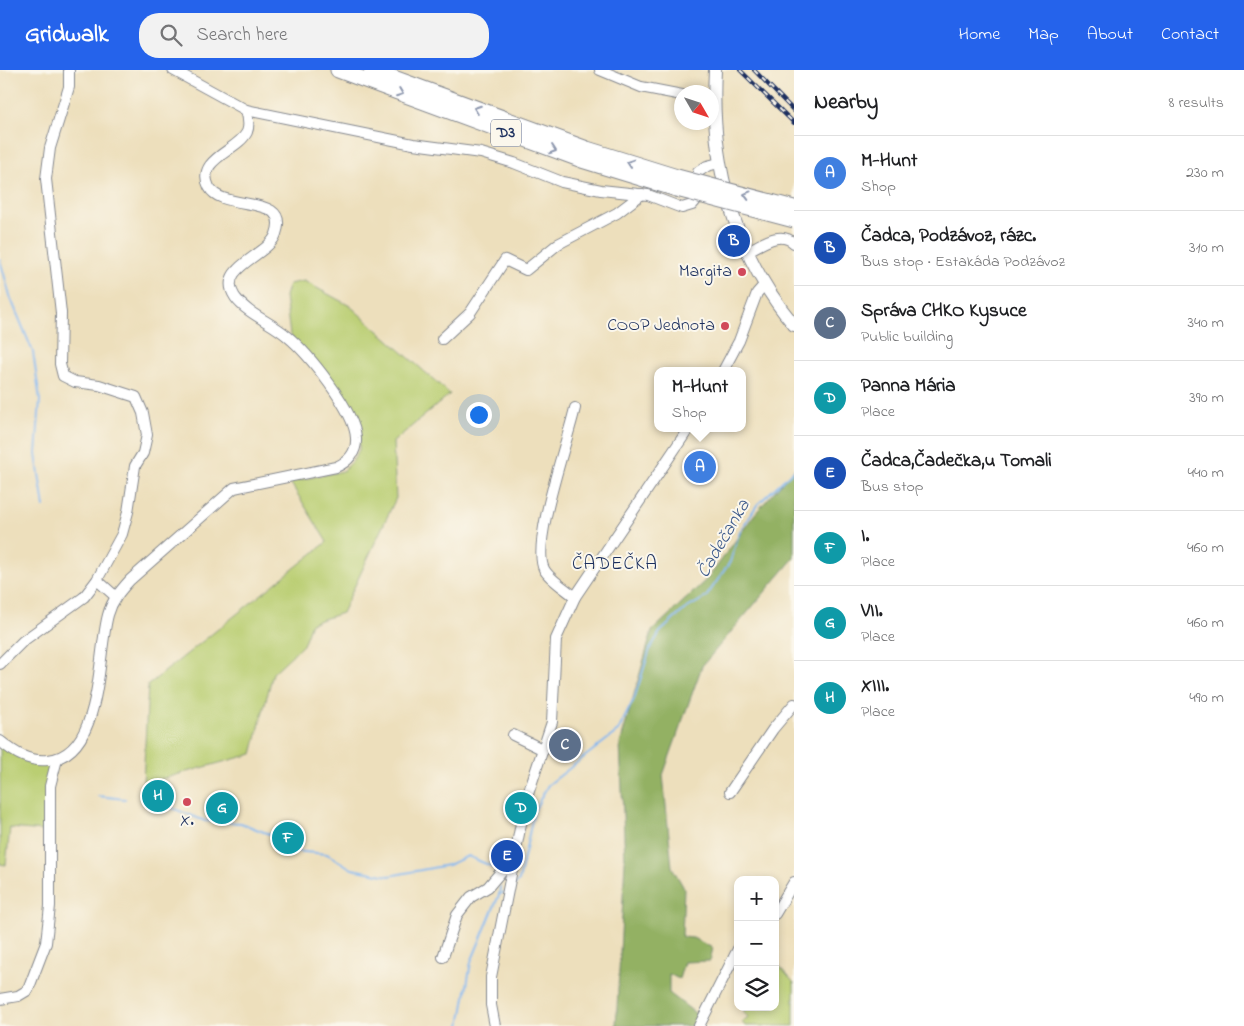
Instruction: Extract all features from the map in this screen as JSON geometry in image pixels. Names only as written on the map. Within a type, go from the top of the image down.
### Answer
[{"type":"highway","name":"D3","points":[[338,70],[582,160],[794,208]]},
{"type":"highway","name":"D3","points":[[372,70],[677,183],[794,220]]},
{"type":"main road","points":[[714,85],[715,70]]},
{"type":"main road","points":[[714,130],[718,163],[729,206],[748,251],[765,284],[792,319]]},
{"type":"street","points":[[0,664],[23,641],[84,597],[97,580],[122,534],[128,512],[135,466],[142,453],[147,435],[143,413],[136,398],[100,385],[75,382],[63,376],[60,364],[61,313],[46,179],[50,148],[69,87],[69,70]]},
{"type":"street","points":[[174,70],[246,110],[404,143],[481,153],[514,163],[562,182],[601,190],[642,194],[677,206],[688,207],[698,198],[698,172],[707,166],[718,163]]},
{"type":"street","points":[[600,70],[642,87],[674,93]]},
{"type":"street","points":[[0,741],[14,752],[34,761],[57,759],[74,749],[86,728],[95,698],[108,615],[115,596],[137,573],[234,488],[336,467],[349,458],[356,444],[352,422],[315,365],[285,334],[244,306],[234,295],[232,282],[237,269],[270,244],[278,228],[276,217],[265,206],[223,200],[213,193],[207,184],[207,175],[212,162],[240,141],[246,133],[248,124],[246,110]]},
{"type":"street","points":[[442,339],[470,313],[505,260],[526,270],[558,244],[622,210],[642,194]]},
{"type":"street","points":[[748,251],[776,238],[790,239],[794,243]]},
{"type":"street","points":[[725,367],[739,341],[757,293],[765,284]]},
{"type":"street","points":[[575,408],[570,434],[551,491],[540,556],[544,570],[575,598]]},
{"type":"street","points":[[496,1026],[492,1005],[491,977],[525,803],[544,750],[554,709],[556,639],[575,598],[686,432]]},
{"type":"street","points":[[97,580],[115,596]]},
{"type":"street","points":[[730,792],[773,729],[794,704]]},
{"type":"street","points":[[513,735],[544,750]]},
{"type":"street","points":[[0,999],[18,996],[28,990],[46,943],[50,906],[50,786],[57,759]]},
{"type":"street","points":[[443,957],[457,914],[471,896],[488,887],[505,867],[512,865]]},
{"type":"street","points":[[779,907],[794,882]]},
{"type":"street","points":[[699,1026],[734,957]]},
{"type":"green space","points":[[304,281],[350,306],[450,394],[393,442],[396,498],[342,613],[311,623],[303,645],[273,673],[252,754],[143,784],[148,685],[327,542],[290,482],[343,471],[352,462],[359,450],[360,431],[350,414],[290,335],[285,296],[289,284]]},
{"type":"green space","points":[[794,469],[794,558],[702,666],[663,775],[672,867],[684,888],[682,937],[693,938],[713,948],[710,961],[684,962],[679,979],[669,974],[669,993],[699,1016],[696,1026],[616,1026],[625,861],[620,744],[652,631],[709,577],[754,515]]},
{"type":"green space","points":[[0,745],[49,764],[44,831],[10,828],[6,865],[0,864]]},
{"type":"green space","points":[[779,966],[794,983],[794,1026],[745,1026],[742,1022],[748,1017],[743,1012],[779,1011]]},
{"type":"waterway","points":[[0,260],[11,299],[33,352],[40,400],[36,454],[44,507]]},
{"type":"waterway","name":"Čadečanka","points":[[514,885],[519,881],[534,811],[548,785],[618,731],[634,699],[650,649],[660,632],[684,610],[706,597],[730,562],[740,531],[757,505],[794,470]]},
{"type":"waterway","points":[[98,796],[125,799]]},
{"type":"waterway","points":[[150,802],[162,804],[205,821],[241,823],[269,834],[294,851],[327,854],[352,869],[389,876],[448,865],[468,856],[493,867]]},
{"type":"waterway","name":"Čadečanka","points":[[499,895],[500,887]]},
{"type":"waterway","name":"Čadečanka","points":[[460,1026],[471,962],[499,895],[504,892]]},
{"type":"railway","points":[[740,70],[794,123]]},
{"type":"railway","points":[[754,70],[794,111]]},
{"type":"place","name":"Čadca, Podzávoz, rázc.","points":[[734,241]]},
{"type":"place","name":"Margita","points":[[742,272]]},
{"type":"place","name":"COOP Jednota","points":[[725,326]]},
{"type":"place","name":"M-Hunt","points":[[700,467]]},
{"type":"place","name":"Správa CHKO Kysuce","points":[[565,745]]},
{"type":"place","name":"XIII.","points":[[158,796]]},
{"type":"place","name":"X.","points":[[187,802]]},
{"type":"place","name":"VII.","points":[[222,808]]},
{"type":"place","name":"Panna Mária","points":[[521,808]]},
{"type":"place","name":"I.","points":[[288,838]]},
{"type":"place","name":"Čadca,Čadečka,u Tomali","points":[[507,856]]},
{"type":"district","name":"ČADEČKA","points":[[615,564]]}]
